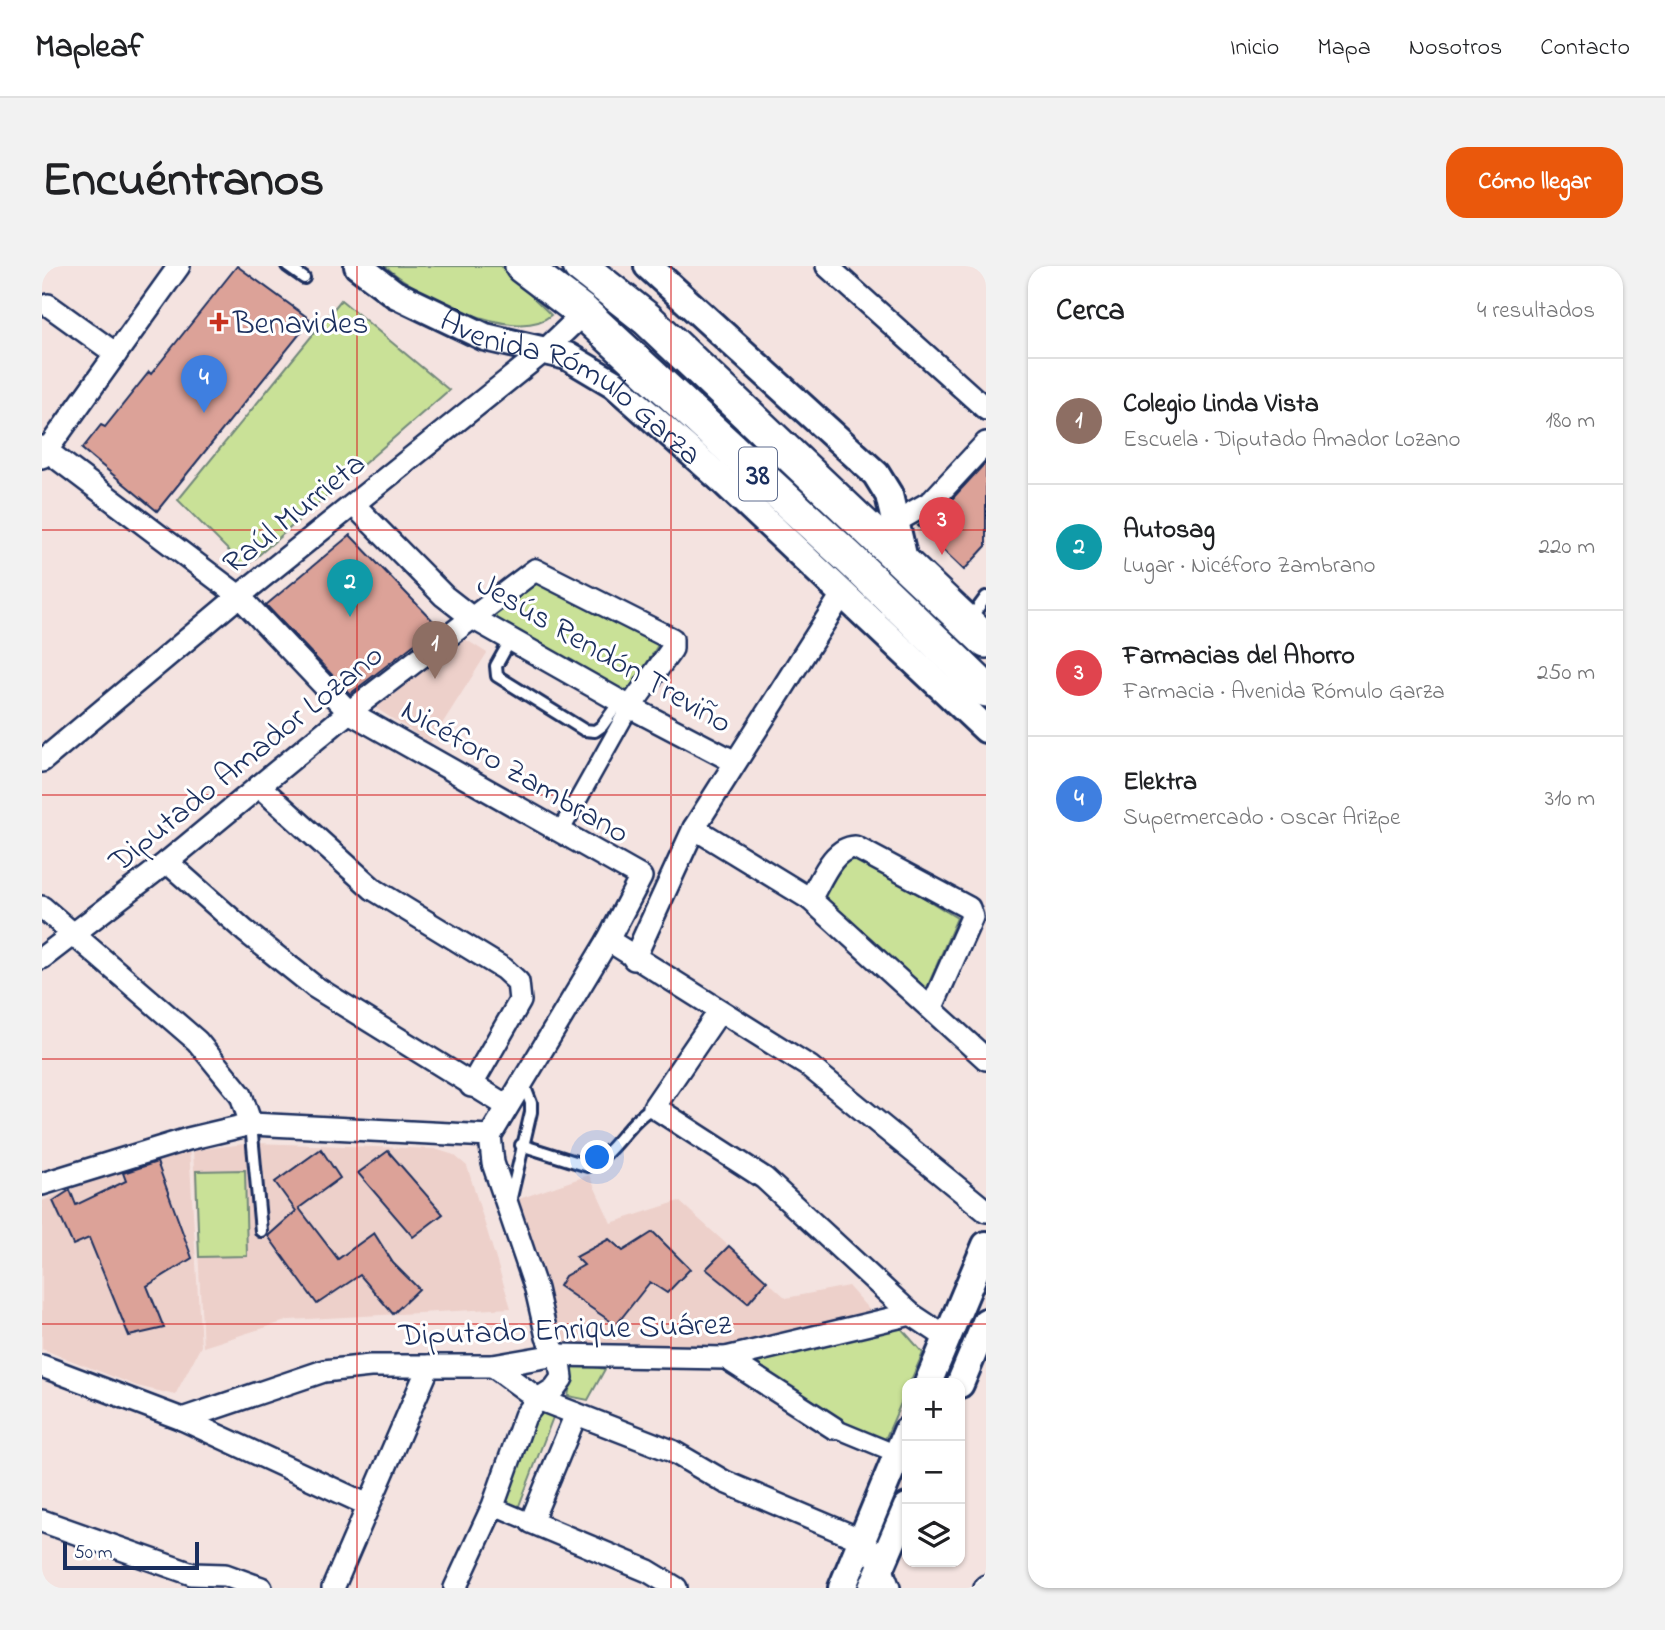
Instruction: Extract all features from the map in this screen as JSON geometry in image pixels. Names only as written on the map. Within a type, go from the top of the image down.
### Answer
[{"type":"main road","name":"Avenida Rómulo Garza","points":[[522,266],[584,313],[848,557],[986,690]]},
{"type":"main road","name":"38","points":[[580,266],[647,319],[905,564],[980,620]]},
{"type":"street","name":"Avenida Rómulo Garza","points":[[358,266],[395,294],[485,337],[567,356],[614,384],[843,593],[986,729]]},
{"type":"street","points":[[648,266],[863,460],[885,485],[897,521],[905,564]]},
{"type":"street","points":[[827,266],[986,409]]},
{"type":"street","points":[[44,451],[116,354],[174,268]]},
{"type":"street","points":[[48,305],[116,354]]},
{"type":"street","name":"Raúl Murrieta","points":[[42,761],[239,596],[355,506],[391,472],[543,352],[584,313]]},
{"type":"street","points":[[897,521],[932,501],[986,443]]},
{"type":"street","name":"Nicéforo Zambrano","points":[[44,451],[239,596],[349,712],[641,877],[608,940]]},
{"type":"street","name":"Jesús Rendón Treviño","points":[[355,506],[444,596],[471,617],[625,704],[735,762]]},
{"type":"street","name":"Diputado Amador Lozano","points":[[42,958],[167,862],[349,712],[471,617],[538,570],[673,640],[672,649],[625,704]]},
{"type":"street","points":[[634,959],[694,828],[843,593]]},
{"type":"street","points":[[560,832],[625,704]]},
{"type":"street","points":[[260,786],[373,889],[504,969],[520,985],[520,1001],[471,1086]]},
{"type":"street","points":[[694,828],[810,899],[932,1007],[986,1059]]},
{"type":"street","points":[[810,899],[837,855],[843,850],[855,847],[969,908],[972,917],[932,1007]]},
{"type":"street","points":[[167,862],[315,987],[507,1106]]},
{"type":"street","points":[[42,907],[197,1041],[241,1095],[251,1124]]},
{"type":"street","points":[[455,1588],[493,1506],[525,1416],[538,1399],[554,1389],[562,1378],[547,1336],[536,1289],[509,1204],[493,1163],[491,1136],[608,940],[634,959],[810,1067],[986,1211]]},
{"type":"street","points":[[719,1012],[654,1107],[764,1178],[912,1314],[947,1338]]},
{"type":"street","points":[[42,1184],[188,1139],[251,1124],[491,1136]]},
{"type":"street","points":[[930,1378],[986,1245]]},
{"type":"street","name":"Diputado Enrique Suárez","points":[[182,1419],[324,1371],[493,1366],[556,1355],[726,1358],[912,1314]]},
{"type":"street","points":[[963,1378],[986,1322]]},
{"type":"street","points":[[726,1358],[834,1428],[902,1443],[864,1541],[842,1588]]},
{"type":"street","points":[[42,1366],[182,1419],[369,1505]]},
{"type":"street","points":[[333,1588],[429,1366]]},
{"type":"street","points":[[493,1366],[538,1399],[672,1451],[725,1482],[864,1541],[881,1582]]},
{"type":"street","points":[[531,1522],[576,1414]]},
{"type":"street","points":[[493,1506],[648,1571],[676,1588]]},
{"type":"street","points":[[42,1521],[192,1574],[225,1575],[261,1588]]},
{"type":"street","points":[[881,1582],[902,1521]]},
{"type":"lane","points":[[287,266],[304,278]]},
{"type":"lane","points":[[511,639],[496,666],[498,676],[584,730],[595,731],[625,704]]},
{"type":"lane","points":[[509,1204],[518,1176],[521,1145],[531,1103],[522,1081]]},
{"type":"lane","points":[[521,1145],[588,1166],[598,1161],[636,1119],[654,1107]]},
{"type":"lane","points":[[251,1124],[261,1231]]},
{"type":"shaded area","points":[[454,632],[487,653],[430,743],[371,705]]},
{"type":"shaded area","points":[[254,1143],[435,1149],[454,1155],[467,1166],[511,1308],[289,1320],[203,1347],[193,1150]]},
{"type":"shaded area","points":[[189,1147],[201,1346],[175,1395],[137,1386],[42,1349],[42,1201],[126,1167]]},
{"type":"shaded area","points":[[589,1175],[611,1223],[679,1201],[786,1298],[848,1286],[872,1313],[705,1351],[564,1347],[516,1200]]},
{"type":"green space","points":[[385,266],[501,266],[551,315],[535,323],[514,324],[491,320],[441,302]]},
{"type":"green space","points":[[341,300],[449,390],[245,567],[178,500]]},
{"type":"green space","points":[[535,573],[660,642],[625,698],[482,619]]},
{"type":"green space","points":[[848,851],[957,918],[923,997],[821,899]]},
{"type":"green space","points":[[245,1170],[247,1256],[199,1257],[196,1171]]},
{"type":"green space","points":[[901,1328],[923,1353],[912,1378],[902,1378],[902,1401],[884,1442],[836,1422],[745,1362]]},
{"type":"green space","points":[[574,1363],[605,1369],[588,1400],[568,1396]]},
{"type":"green space","points":[[539,1407],[555,1412],[517,1511],[499,1503]]},
{"type":"building","points":[[237,266],[311,320],[157,511],[82,449],[101,425],[105,427],[149,372],[151,374]]},
{"type":"building","points":[[986,462],[986,546],[964,570],[918,526],[942,510]]},
{"type":"building","points":[[350,535],[438,626],[350,694],[266,605]]},
{"type":"building","points":[[321,1149],[340,1178],[299,1208],[338,1259],[374,1233],[393,1263],[419,1289],[393,1314],[360,1275],[317,1304],[268,1236],[296,1211],[275,1182]]},
{"type":"building","points":[[388,1151],[443,1214],[413,1237],[358,1173]]},
{"type":"building","points":[[157,1162],[192,1258],[147,1286],[164,1328],[129,1336],[89,1238],[73,1245],[53,1201],[70,1190],[76,1205],[126,1181],[123,1173]]},
{"type":"building","points":[[653,1232],[690,1269],[667,1293],[650,1282],[616,1325],[559,1286],[565,1276],[584,1265],[576,1257],[609,1239],[623,1251]]},
{"type":"building","points":[[729,1246],[767,1281],[748,1303],[706,1269]]},
{"type":"place","name":"Benavides","points":[[219,322]]},
{"type":"place","name":"Elektra","points":[[204,413]]},
{"type":"place","name":"Farmacias del Ahorro","points":[[942,555]]},
{"type":"place","name":"Autosag","points":[[350,617]]},
{"type":"place","name":"Colegio Linda Vista","points":[[435,679]]}]
